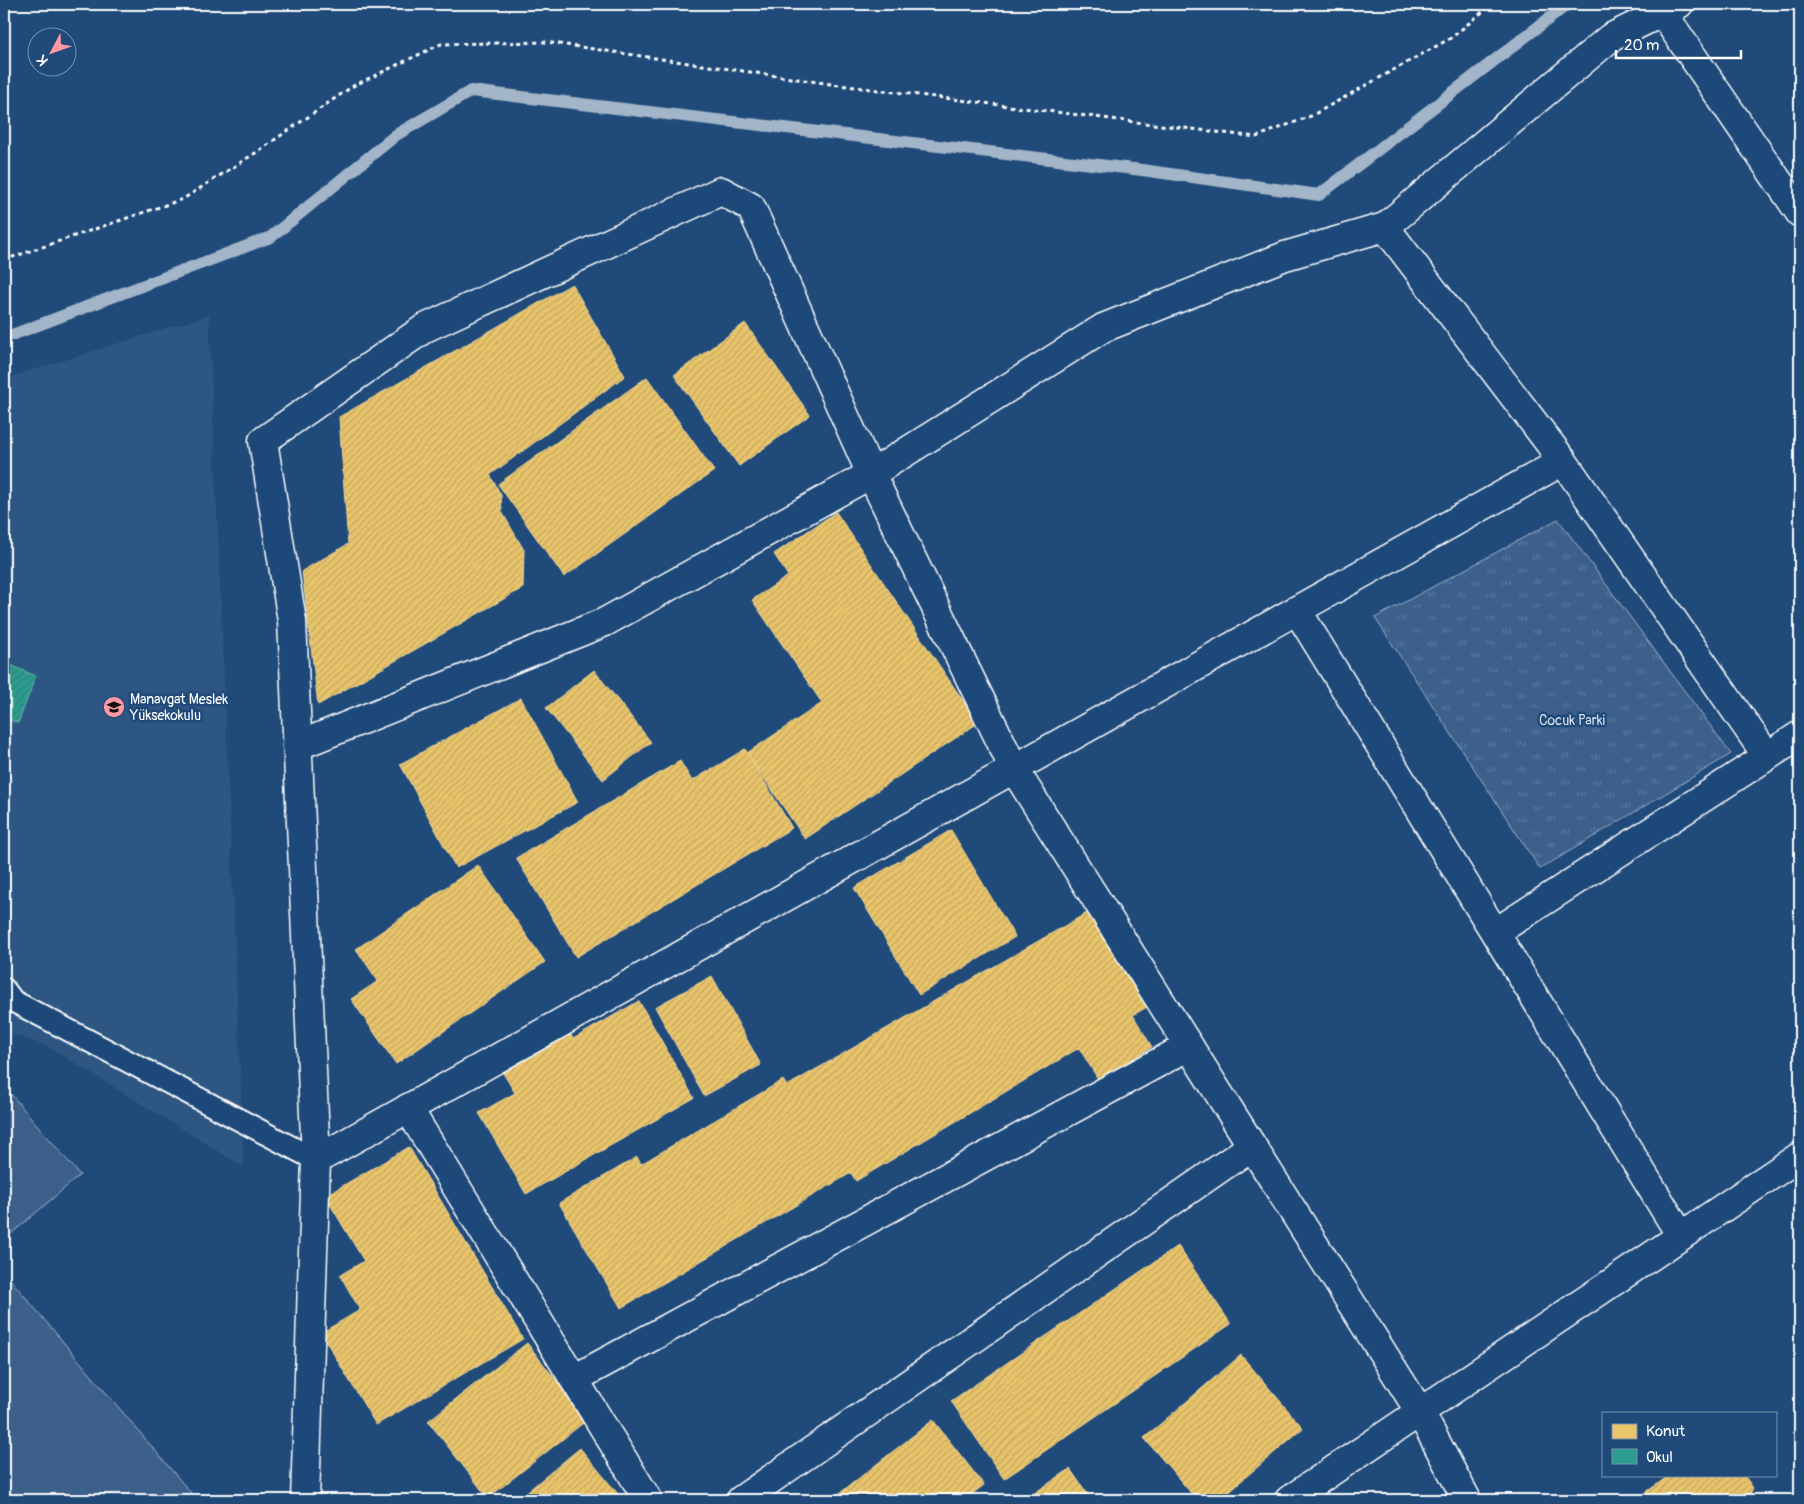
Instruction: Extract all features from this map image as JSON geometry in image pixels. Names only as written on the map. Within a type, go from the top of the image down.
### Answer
[{"type":"street","points":[[297,746],[605,622],[871,474],[1103,328],[1285,256],[1385,227],[1610,38],[1670,8],[1800,213]]},
{"type":"street","points":[[304,1500],[316,1160],[292,621],[263,441],[425,328],[721,191],[751,207],[871,474],[1014,769],[1420,1412],[1467,1500]]},
{"type":"street","points":[[1385,227],[1563,461],[1767,756]]},
{"type":"street","points":[[316,1160],[1563,461]]},
{"type":"street","points":[[1297,610],[1681,1236]]},
{"type":"street","points":[[1496,932],[1800,735]]},
{"type":"street","points":[[574,1379],[1189,1046]]},
{"type":"street","points":[[408,1108],[648,1500]]},
{"type":"street","points":[[741,1500],[1252,1146]]},
{"type":"street","points":[[1289,1500],[1800,1156]]},
{"type":"lane","points":[[7,1000],[316,1160]]},
{"type":"path","points":[[4,260],[183,199],[257,152],[353,86],[440,44],[546,42],[830,84],[1256,137],[1311,116],[1451,38],[1492,4]]},
{"type":"shaded area","name":"Manavgat Meslek Yüksekokulu","points":[[209,315],[244,1167],[47,1046],[15,1035],[4,1043],[4,379]]},
{"type":"green space","name":"Cocuk Parki","points":[[1558,519],[1731,754],[1540,869],[1375,618]]},
{"type":"green space","points":[[4,1086],[80,1175],[4,1240]]},
{"type":"green space","points":[[4,1272],[191,1493],[182,1500],[4,1500]]},
{"type":"building: Konut","points":[[572,284],[625,376],[490,475],[501,495],[502,512],[524,550],[523,588],[318,705],[302,571],[348,544],[339,417]]},
{"type":"building: Konut","points":[[745,323],[810,415],[739,466],[674,375]]},
{"type":"building: Konut","points":[[647,377],[714,471],[564,577],[498,484]]},
{"type":"building: Konut","points":[[836,512],[978,723],[805,839],[747,753],[822,703],[752,600],[788,576],[774,554]]},
{"type":"building: Konut","points":[[594,670],[651,742],[603,780],[546,708]]},
{"type":"building: Konut","points":[[521,698],[578,802],[456,868],[400,764]]},
{"type":"building: Konut","points":[[745,749],[792,828],[576,957],[516,858],[680,761],[692,781]]},
{"type":"building: Konut","points":[[951,830],[1015,937],[919,995],[854,888]]},
{"type":"building: Konut","points":[[478,865],[545,962],[396,1064],[351,999],[378,981],[356,949]]},
{"type":"building: Konut","points":[[1099,906],[1156,1002],[1133,1015],[1152,1047],[1098,1079],[1079,1048],[856,1181],[851,1173],[621,1308],[559,1203],[637,1157],[641,1164],[783,1080],[787,1086]]},
{"type":"building: Konut","points":[[712,976],[761,1065],[704,1096],[655,1007]]},
{"type":"building: Konut","points":[[639,1001],[694,1098],[526,1194],[479,1113],[515,1093],[503,1073],[571,1035],[573,1039]]},
{"type":"building: Konut","points":[[409,1147],[523,1339],[376,1425],[321,1333],[360,1310],[340,1275],[364,1261],[325,1196]]},
{"type":"building: Konut","points":[[1178,1246],[1231,1324],[1004,1479],[951,1401]]},
{"type":"building: Konut","points":[[527,1343],[587,1420],[488,1498],[428,1421]]},
{"type":"building: Konut","points":[[1241,1355],[1303,1428],[1219,1500],[1197,1500],[1144,1438]]},
{"type":"building: Konut","points":[[933,1420],[984,1485],[964,1500],[831,1500]]},
{"type":"building: Konut","points":[[580,1448],[623,1500],[527,1500],[523,1495]]},
{"type":"building: Konut","points":[[1070,1469],[1092,1500],[1024,1500]]},
{"type":"building: Konut","points":[[1669,1476],[1745,1476],[1753,1488],[1747,1500],[1635,1500]]},
{"type":"building: Okul","points":[[8,664],[36,676],[18,723],[4,718],[4,676]]},
{"type":"waterway","points":[[4,338],[271,237],[396,135],[471,91],[1142,170],[1319,195],[1568,4]]},
{"type":"place","name":"Manavgat Meslek Yüksekokulu","points":[[114,707]]}]
